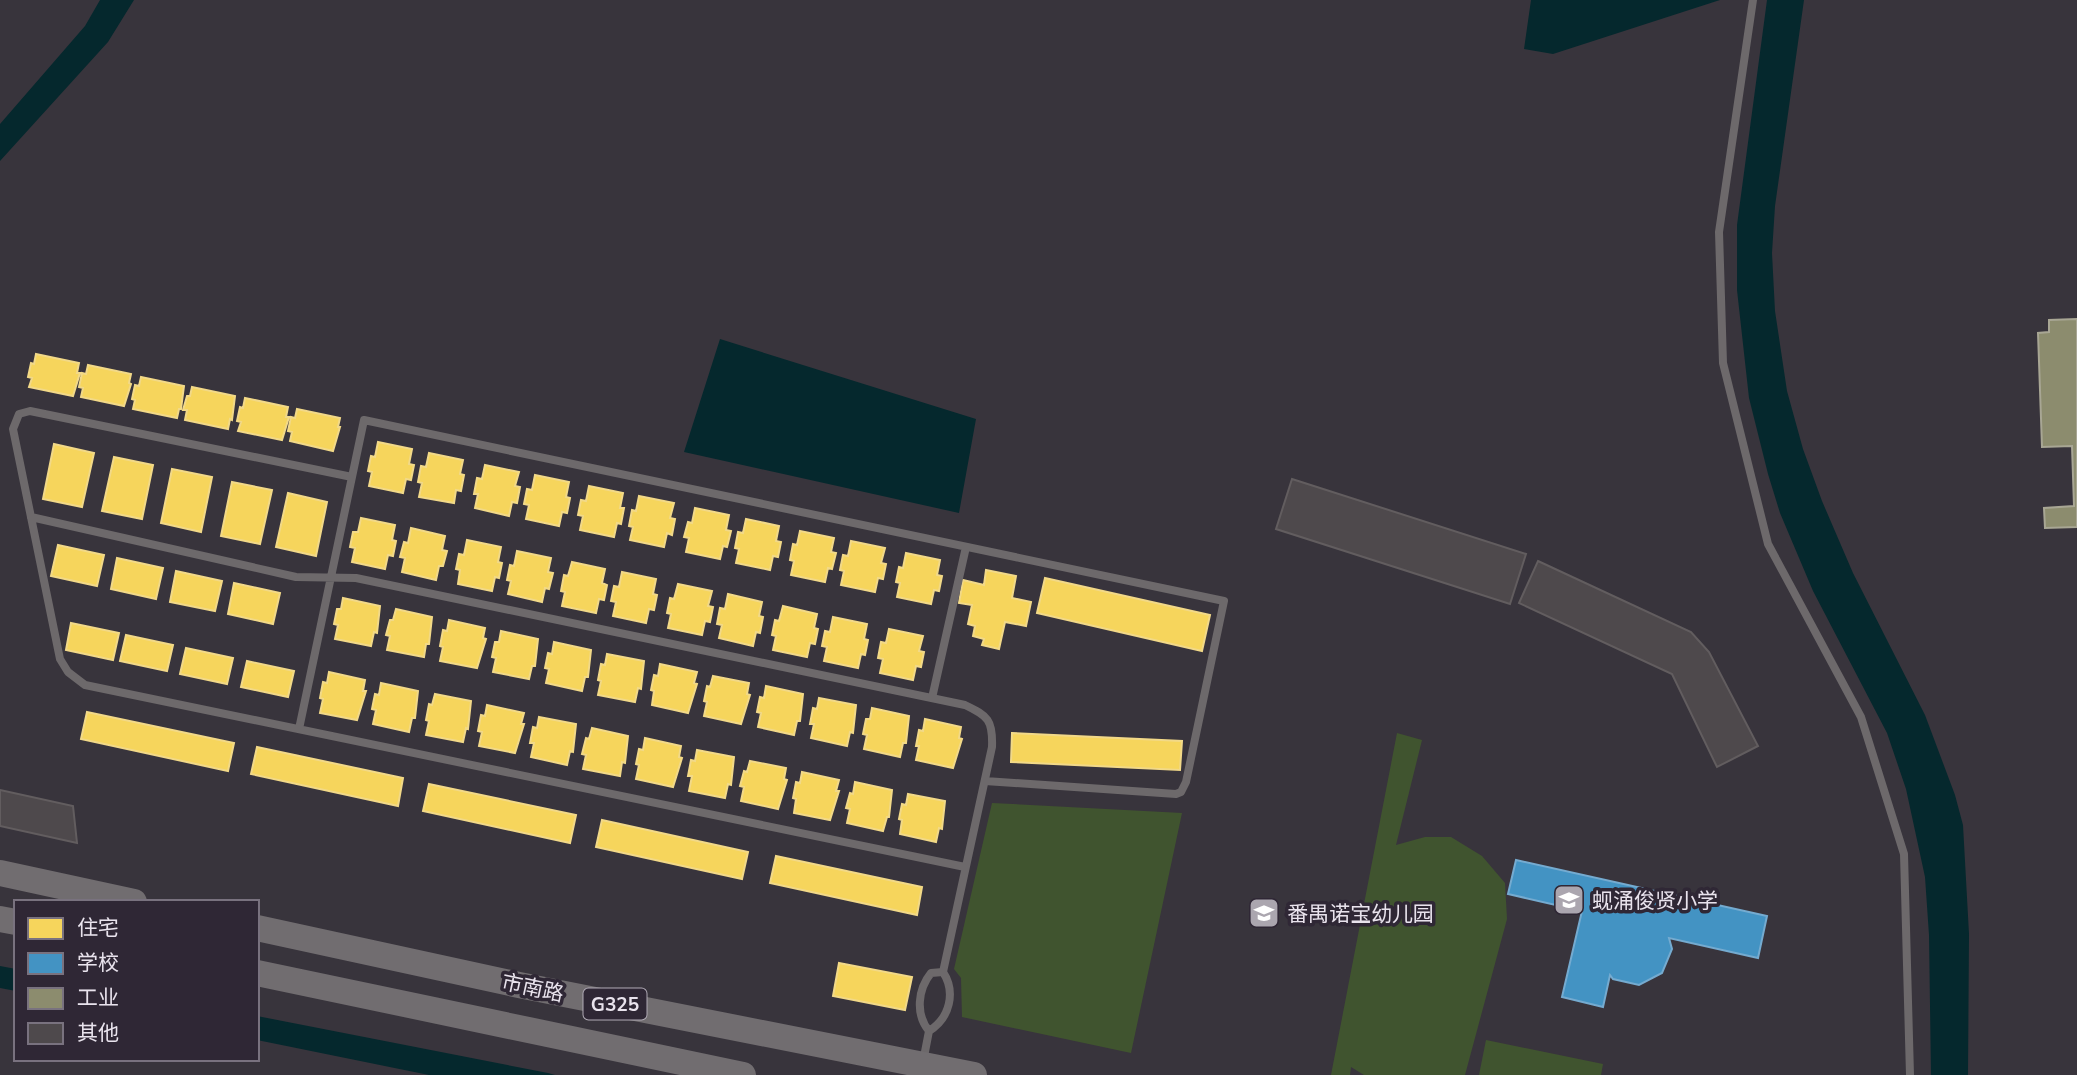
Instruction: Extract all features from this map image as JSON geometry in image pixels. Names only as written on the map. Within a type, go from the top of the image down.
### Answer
[{"type":"highway","points":[[0,873],[125,900]]},
{"type":"highway","name":"市南路","points":[[259,928],[532,988],[974,1075]]},
{"type":"highway","name":"市南路","points":[[259,973],[743,1075]]},
{"type":"lane","points":[[1753,0],[1719,232],[1723,363],[1768,544],[1861,717],[1904,854],[1910,1075]]},
{"type":"lane","points":[[352,477],[30,411],[19,414],[13,429],[60,659],[68,672],[86,685],[965,867]]},
{"type":"lane","points":[[299,729],[364,420],[1224,601],[1186,782],[1181,792],[1175,794],[985,781]]},
{"type":"lane","points":[[31,517],[296,577],[369,581],[932,698],[964,705],[980,712],[989,720],[993,734],[992,747],[943,972],[950,988],[947,1012],[929,1031],[922,1065]]},
{"type":"lane","points":[[932,698],[966,547]]},
{"type":"lane","points":[[929,1031],[922,1022],[920,995],[931,972],[943,972]]},
{"type":"green space","points":[[1397,733],[1422,740],[1396,845],[1425,837],[1451,837],[1482,856],[1505,883],[1507,919],[1465,1075],[1364,1075],[1351,1067],[1350,1075],[1331,1075]]},
{"type":"green space","points":[[992,803],[1182,813],[1131,1053],[962,1017],[961,978],[954,969]]},
{"type":"green space","points":[[1486,1040],[1603,1064],[1601,1075],[1479,1075]]},
{"type":"water","points":[[100,0],[134,0],[108,42],[0,161],[0,124],[85,26]]},
{"type":"water","points":[[1531,0],[1720,0],[1553,54],[1524,49]]},
{"type":"water","points":[[1767,0],[1804,0],[1775,206],[1772,253],[1775,311],[1787,391],[1803,449],[1822,501],[1853,573],[1925,715],[1955,795],[1963,825],[1969,934],[1968,1075],[1931,1075],[1929,935],[1925,877],[1906,789],[1887,733],[1813,591],[1780,513],[1749,398],[1737,290],[1737,225]]},
{"type":"water","points":[[720,339],[976,419],[959,513],[684,452]]},
{"type":"water","points":[[0,966],[14,969],[14,991],[0,988]]},
{"type":"water","points":[[259,1016],[555,1075],[429,1075],[259,1040]]},
{"type":"building: 住宅","points":[[36,354],[79,363],[77,373],[80,373],[73,396],[29,387],[32,378],[28,377]]},
{"type":"building: 住宅","points":[[88,365],[131,374],[131,384],[124,406],[81,397],[83,388],[79,387],[82,373],[86,374]]},
{"type":"building: 住宅","points":[[141,377],[184,386],[177,418],[133,409],[135,385],[139,386]]},
{"type":"building: 住宅","points":[[192,387],[235,396],[228,429],[185,420],[187,410],[183,410]]},
{"type":"building: 住宅","points":[[245,398],[288,407],[286,417],[289,417],[282,440],[238,431],[241,422],[237,421]]},
{"type":"building: 住宅","points":[[297,409],[340,418],[333,451],[290,441],[292,432],[288,431],[291,417],[295,418]]},
{"type":"building: 住宅","points":[[378,442],[412,449],[409,464],[414,465],[411,480],[406,479],[403,493],[369,486],[371,456],[375,457]]},
{"type":"building: 住宅","points":[[54,444],[94,453],[82,507],[43,499]]},
{"type":"building: 住宅","points":[[429,453],[463,460],[461,491],[456,490],[454,503],[419,497],[421,466],[426,467]]},
{"type":"building: 住宅","points":[[114,457],[153,465],[142,519],[102,511]]},
{"type":"building: 住宅","points":[[485,465],[519,472],[515,486],[520,487],[517,503],[512,502],[509,516],[475,508],[477,478],[482,479]]},
{"type":"building: 住宅","points":[[172,469],[212,477],[201,532],[161,523]]},
{"type":"building: 住宅","points":[[535,475],[569,482],[567,513],[562,512],[559,526],[526,519],[529,505],[524,504],[527,489],[532,490]]},
{"type":"building: 住宅","points":[[232,482],[272,490],[260,544],[221,536]]},
{"type":"building: 住宅","points":[[589,486],[623,493],[621,524],[617,523],[614,537],[580,530],[583,516],[578,515],[581,500],[586,501]]},
{"type":"building: 住宅","points":[[288,493],[327,502],[316,556],[276,547]]},
{"type":"building: 住宅","points":[[639,496],[674,503],[670,518],[675,519],[672,535],[667,533],[664,547],[630,540],[633,527],[629,526],[632,510],[636,511]]},
{"type":"building: 住宅","points":[[695,508],[729,515],[726,530],[731,531],[727,547],[723,546],[720,559],[686,552],[689,538],[684,537],[688,522],[692,523]]},
{"type":"building: 住宅","points":[[361,518],[395,525],[393,556],[388,555],[385,569],[352,562],[355,548],[350,547],[353,532],[358,532]]},
{"type":"building: 住宅","points":[[746,519],[779,526],[776,541],[781,542],[778,557],[773,556],[770,570],[736,563],[738,532],[743,533]]},
{"type":"building: 住宅","points":[[411,528],[445,536],[442,550],[447,551],[443,566],[439,566],[436,580],[402,572],[405,558],[400,557],[404,542],[408,543]]},
{"type":"building: 住宅","points":[[800,531],[834,538],[831,552],[836,553],[832,569],[828,568],[825,582],[791,575],[793,544],[797,545]]},
{"type":"building: 住宅","points":[[467,540],[501,547],[499,578],[495,577],[492,591],[458,584],[460,570],[456,569],[459,554],[464,555]]},
{"type":"building: 住宅","points":[[851,541],[885,548],[881,563],[886,564],[883,579],[878,578],[875,592],[841,585],[843,555],[848,556]]},
{"type":"building: 住宅","points":[[58,545],[104,555],[97,586],[51,576]]},
{"type":"building: 住宅","points":[[517,551],[551,558],[548,572],[553,573],[549,589],[545,588],[542,602],[508,594],[510,565],[514,566]]},
{"type":"building: 住宅","points":[[906,553],[940,560],[937,575],[942,576],[939,591],[934,590],[931,604],[897,597],[899,567],[903,568]]},
{"type":"building: 住宅","points":[[117,558],[163,568],[156,599],[111,589]]},
{"type":"building: 住宅","points":[[572,562],[605,569],[602,583],[607,585],[604,600],[599,599],[596,613],[562,606],[564,575],[568,576]]},
{"type":"building: 住宅","points":[[986,570],[1016,576],[1012,598],[1031,602],[1026,626],[1005,622],[999,649],[982,645],[984,639],[973,636],[975,626],[968,624],[972,605],[959,603],[963,580],[984,585]]},
{"type":"building: 住宅","points":[[176,571],[222,581],[215,611],[170,602]]},
{"type":"building: 住宅","points":[[622,572],[656,579],[654,610],[649,609],[646,623],[613,616],[616,602],[611,601],[614,586],[619,587]]},
{"type":"building: 住宅","points":[[1045,578],[1210,615],[1202,651],[1037,613]]},
{"type":"building: 住宅","points":[[234,583],[280,593],[273,624],[228,614]]},
{"type":"building: 住宅","points":[[678,584],[712,591],[708,606],[713,607],[710,622],[705,621],[702,635],[668,628],[670,598],[674,599]]},
{"type":"building: 住宅","points":[[728,594],[762,602],[760,633],[756,632],[753,646],[719,638],[722,625],[717,624],[720,608],[725,609]]},
{"type":"building: 住宅","points":[[343,598],[380,606],[377,633],[374,632],[371,646],[335,639],[338,625],[334,624]]},
{"type":"building: 住宅","points":[[783,606],[817,614],[815,644],[810,643],[807,657],[773,650],[775,620],[779,621]]},
{"type":"building: 住宅","points":[[396,609],[432,617],[429,644],[426,644],[424,657],[387,650],[390,636],[386,635]]},
{"type":"building: 住宅","points":[[833,617],[867,624],[865,655],[861,654],[858,668],[824,661],[827,647],[822,646],[825,631],[830,632]]},
{"type":"building: 住宅","points":[[449,620],[485,628],[483,638],[486,639],[477,668],[440,661],[443,630],[447,631]]},
{"type":"building: 住宅","points":[[71,623],[119,633],[113,660],[66,650]]},
{"type":"building: 住宅","points":[[889,629],[923,636],[919,651],[924,652],[921,667],[916,666],[913,680],[880,673],[883,659],[878,658],[881,642],[886,643]]},
{"type":"building: 住宅","points":[[501,631],[538,639],[535,666],[532,666],[529,679],[493,672],[496,658],[492,657]]},
{"type":"building: 住宅","points":[[126,635],[173,645],[167,671],[120,661]]},
{"type":"building: 住宅","points":[[554,642],[591,650],[588,677],[585,677],[582,691],[546,683],[549,669],[545,668]]},
{"type":"building: 住宅","points":[[186,648],[233,658],[227,684],[180,674]]},
{"type":"building: 住宅","points":[[607,654],[644,661],[641,689],[638,688],[635,702],[598,695],[601,664],[605,665]]},
{"type":"building: 住宅","points":[[247,661],[294,671],[288,697],[241,687]]},
{"type":"building: 住宅","points":[[660,664],[697,672],[694,683],[697,684],[688,713],[652,705],[654,691],[651,690]]},
{"type":"building: 住宅","points":[[329,672],[365,680],[363,691],[366,691],[357,720],[320,713],[323,682],[327,683]]},
{"type":"building: 住宅","points":[[713,676],[749,683],[747,694],[750,695],[741,724],[704,716],[707,686],[710,687]]},
{"type":"building: 住宅","points":[[381,683],[418,691],[415,718],[412,718],[409,732],[373,724],[376,710],[372,709]]},
{"type":"building: 住宅","points":[[766,686],[803,694],[800,721],[797,721],[794,735],[758,727],[761,713],[757,712]]},
{"type":"building: 住宅","points":[[435,694],[471,701],[468,729],[466,728],[463,742],[426,735],[429,704],[432,705]]},
{"type":"building: 住宅","points":[[819,698],[856,705],[853,733],[850,732],[847,746],[811,738],[813,708],[817,709]]},
{"type":"building: 住宅","points":[[487,705],[524,713],[521,724],[524,724],[515,753],[479,746],[481,715],[485,716]]},
{"type":"building: 住宅","points":[[872,708],[909,716],[906,743],[903,743],[900,757],[864,749],[867,735],[863,734]]},
{"type":"building: 住宅","points":[[87,712],[234,743],[228,771],[81,739]]},
{"type":"building: 住宅","points":[[539,717],[576,724],[573,752],[570,751],[567,765],[531,757],[533,727],[537,728]]},
{"type":"building: 住宅","points":[[925,719],[961,727],[959,738],[962,739],[953,768],[916,760],[919,730],[923,731]]},
{"type":"building: 住宅","points":[[592,728],[628,736],[625,763],[622,762],[620,776],[583,769],[586,755],[582,754]]},
{"type":"building: 住宅","points":[[1012,733],[1182,741],[1180,770],[1011,762]]},
{"type":"building: 住宅","points":[[645,738],[681,746],[679,757],[682,758],[673,787],[636,779],[639,749],[643,750]]},
{"type":"building: 住宅","points":[[257,747],[403,778],[398,806],[251,774]]},
{"type":"building: 住宅","points":[[697,750],[734,757],[731,785],[728,784],[725,798],[689,791],[691,760],[695,761]]},
{"type":"building: 住宅","points":[[750,761],[786,768],[784,779],[787,780],[778,809],[741,801],[744,787],[740,786]]},
{"type":"building: 住宅","points":[[802,772],[839,780],[836,791],[839,791],[830,820],[794,813],[796,782],[800,783]]},
{"type":"building: 住宅","points":[[855,782],[892,790],[889,817],[883,831],[847,823],[850,809],[846,808]]},
{"type":"building: 住宅","points":[[429,784],[576,815],[570,843],[423,811]]},
{"type":"building: 住宅","points":[[908,794],[945,801],[942,829],[939,828],[936,842],[900,834],[902,804],[906,805]]},
{"type":"building: 住宅","points":[[602,820],[748,852],[742,879],[596,847]]},
{"type":"building: 住宅","points":[[776,856],[922,887],[917,915],[770,883]]},
{"type":"building: 住宅","points":[[839,963],[912,977],[905,1010],[833,996]]},
{"type":"building: 学校","points":[[1516,860],[1767,916],[1758,958],[1669,938],[1672,949],[1662,973],[1639,985],[1613,979],[1610,975],[1603,1007],[1562,997],[1582,911],[1508,894]]},
{"type":"building: 工业","points":[[2077,319],[2077,527],[2045,528],[2044,508],[2074,506],[2072,446],[2042,447],[2038,333],[2049,332],[2049,320]]},
{"type":"building: 其他","points":[[1292,479],[1526,554],[1510,604],[1276,529]]},
{"type":"building: 其他","points":[[1538,561],[1691,632],[1709,652],[1758,746],[1717,767],[1672,674],[1519,603]]},
{"type":"building: 其他","points":[[0,790],[73,806],[77,843],[0,826]]},
{"type":"place","name":"蚬涌俊贤小学","points":[[1569,900]]},
{"type":"place","name":"番禺诺宝幼儿园","points":[[1264,913]]}]
